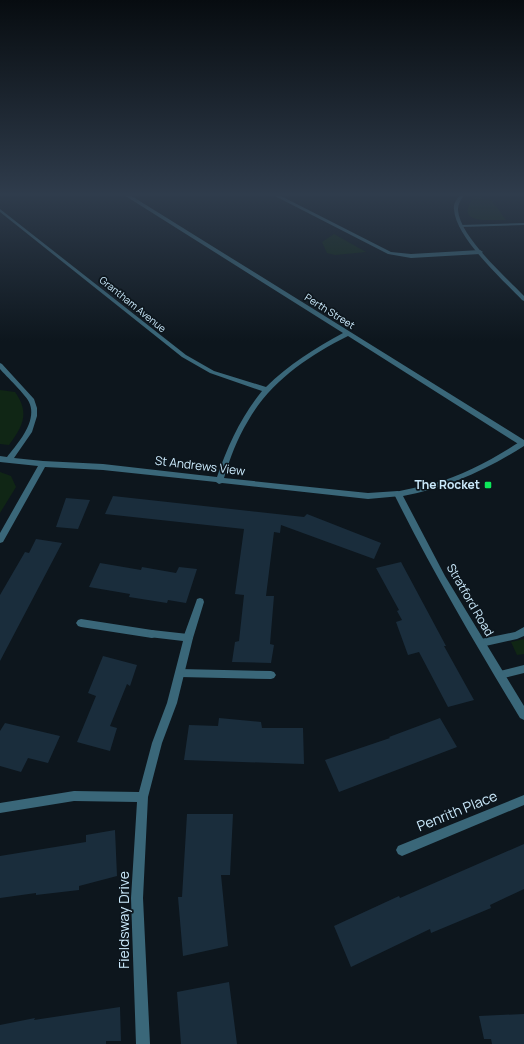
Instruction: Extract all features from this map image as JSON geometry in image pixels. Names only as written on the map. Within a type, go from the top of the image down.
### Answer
[{"type":"street","name":"Grantham Avenue","points":[[43,244],[190,360],[212,372],[267,390]]},
{"type":"street","name":"Perth Street","points":[[203,244],[524,443]]},
{"type":"street","points":[[373,244],[390,252],[411,256],[480,252]]},
{"type":"street","points":[[474,244],[524,299]]},
{"type":"street","points":[[218,481],[236,435],[246,417],[267,390],[304,357],[318,348],[347,334]]},
{"type":"street","points":[[0,365],[32,400],[35,406],[35,414],[31,428],[9,460]]},
{"type":"street","name":"St Andrews View","points":[[0,459],[43,464],[103,467],[218,481],[368,496],[398,494],[428,488],[462,477],[498,460],[524,443]]},
{"type":"street","points":[[0,540],[43,464]]},
{"type":"street","name":"Stratford Road","points":[[398,494],[414,527],[524,715]]},
{"type":"street","name":"Fieldsway Drive","points":[[143,1044],[137,898],[143,797],[157,742],[172,703],[188,638],[200,602]]},
{"type":"street","points":[[81,623],[188,638]]},
{"type":"street","points":[[481,643],[517,635],[524,631]]},
{"type":"street","points":[[500,675],[524,670]]},
{"type":"street","points":[[180,673],[271,675]]},
{"type":"street","points":[[0,808],[74,796],[143,797]]},
{"type":"street","name":"Penrith Place","points":[[402,850],[524,800]]},
{"type":"green space","points":[[323,244],[351,244],[366,252],[335,255],[327,253]]},
{"type":"green space","points":[[0,390],[15,392],[22,406],[23,419],[21,425],[9,445],[0,444]]},
{"type":"green space","points":[[0,472],[11,476],[16,487],[0,513]]},
{"type":"green space","points":[[524,639],[524,654],[517,655],[511,642]]},
{"type":"building","points":[[113,496],[304,517],[307,514],[381,543],[374,559],[281,525],[280,533],[274,532],[266,596],[274,596],[270,644],[274,645],[271,663],[232,662],[235,642],[239,641],[244,595],[235,594],[244,529],[105,514]]},
{"type":"building","points":[[66,498],[90,500],[78,529],[56,527]]},
{"type":"building","points":[[36,539],[62,543],[0,661],[0,595],[25,552],[29,553]]},
{"type":"building","points":[[401,562],[446,646],[444,646],[474,700],[448,707],[419,652],[408,655],[396,622],[402,620],[397,611],[399,610],[376,568]]},
{"type":"building","points":[[100,563],[141,570],[142,567],[176,573],[179,567],[197,569],[186,603],[168,600],[167,603],[129,597],[130,594],[89,587]]},
{"type":"building","points":[[103,656],[137,665],[130,686],[127,684],[110,726],[117,728],[110,751],[77,742],[96,696],[88,693]]},
{"type":"building","points":[[219,718],[261,722],[262,728],[303,728],[304,764],[184,760],[189,725],[218,726]]},
{"type":"building","points":[[440,718],[457,747],[339,792],[325,760],[390,738],[389,737]]},
{"type":"building","points":[[5,723],[60,736],[48,763],[28,758],[21,772],[0,766],[0,731]]},
{"type":"building","points":[[187,814],[233,814],[230,875],[221,875],[228,946],[183,956],[178,897],[182,897]]},
{"type":"building","points":[[115,830],[117,876],[79,886],[79,890],[36,895],[36,893],[0,898],[0,856],[86,842],[86,835]]},
{"type":"building","points":[[524,844],[524,889],[490,905],[491,908],[431,933],[430,929],[351,967],[334,926],[399,896],[400,898]]},
{"type":"building","points":[[229,982],[237,1044],[181,1044],[177,992]]},
{"type":"building","points":[[120,1007],[121,1041],[106,1041],[106,1044],[0,1044],[0,1025],[35,1018],[34,1020]]},
{"type":"building","points":[[524,1014],[524,1044],[492,1044],[491,1039],[484,1039],[479,1016]]},
{"type":"place","name":"The Rocket","points":[[488,485]]}]
